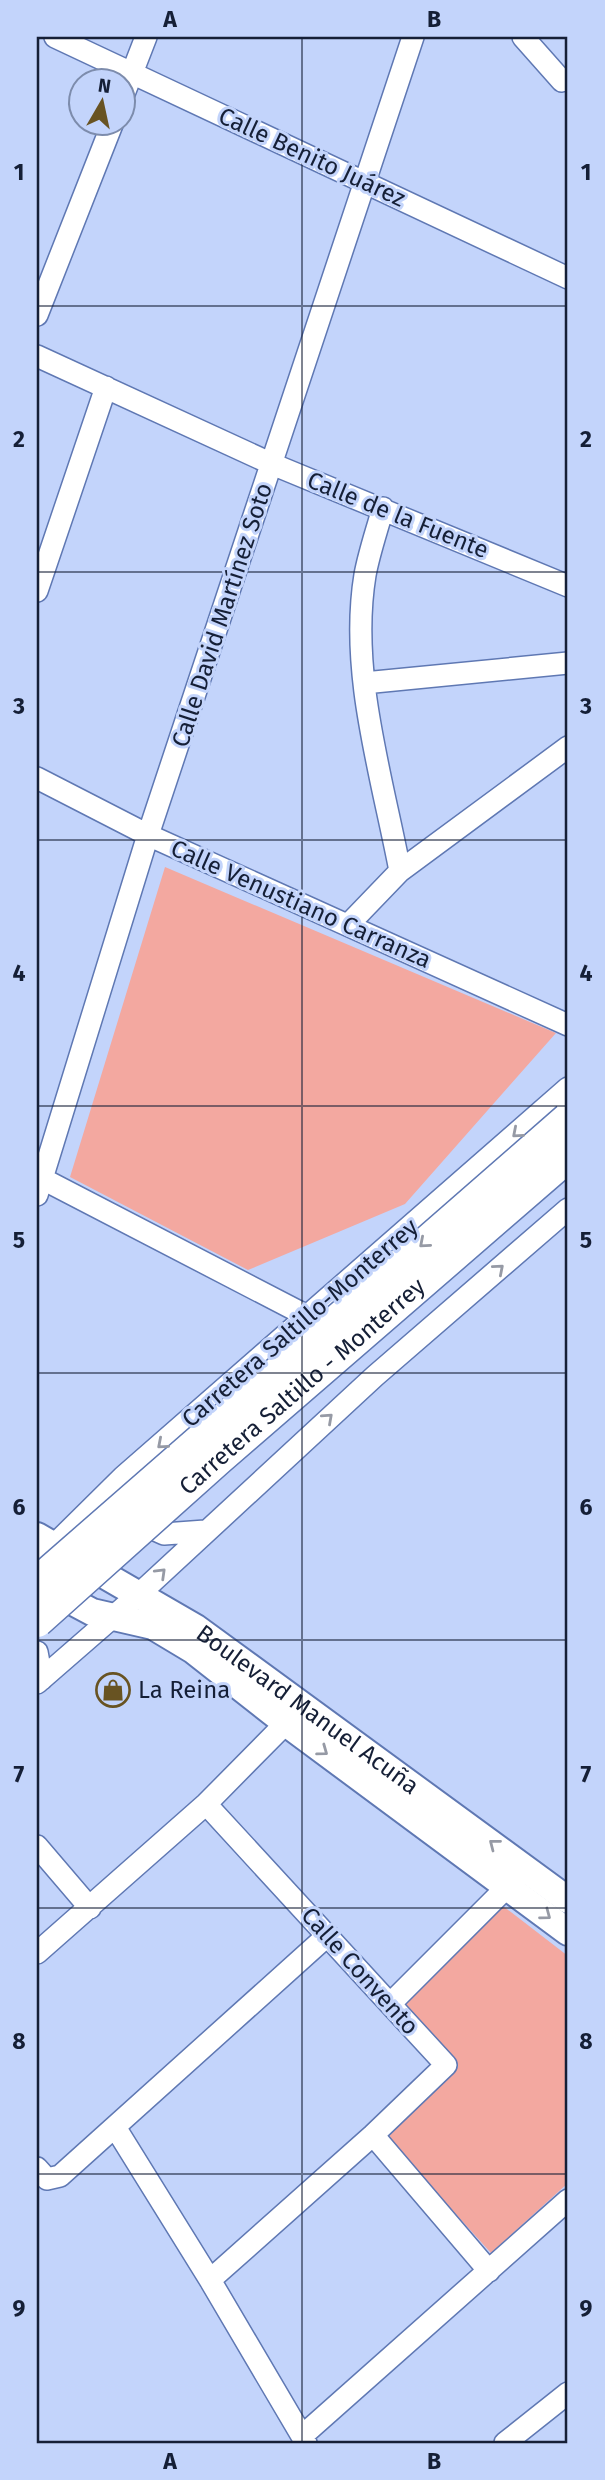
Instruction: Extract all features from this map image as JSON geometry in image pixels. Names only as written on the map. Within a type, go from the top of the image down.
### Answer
[{"type":"highway","name":"Carretera Saltillo - Monterrey","points":[[37,1582],[568,1119]]},
{"type":"highway","name":"Carretera Saltillo - Monterrey","points":[[37,1621],[218,1459],[568,1156]]},
{"type":"main road","name":"Boulevard Manuel Acuña","points":[[43,1548],[196,1628],[312,1710],[517,1877],[568,1932]]},
{"type":"main road","name":"Boulevard Manuel Acuña","points":[[37,1582],[81,1607],[110,1618],[153,1626],[172,1637],[286,1723],[517,1877],[568,1900]]},
{"type":"street","name":"Calle Benito Juárez","points":[[55,37],[118,66]]},
{"type":"street","points":[[136,66],[146,37]]},
{"type":"street","name":"Calle David Martínez Soto","points":[[39,1183],[148,835],[413,37]]},
{"type":"street","points":[[523,37],[562,81]]},
{"type":"street","name":"Calle Benito Juárez","points":[[136,74],[568,278]]},
{"type":"street","points":[[37,316],[108,136]]},
{"type":"street","name":"Calle de la Fuente","points":[[37,356],[272,464],[568,586]]},
{"type":"street","points":[[37,591],[106,387]]},
{"type":"street","points":[[383,508],[365,575],[362,618],[364,683],[400,871]]},
{"type":"street","points":[[364,683],[568,663]]},
{"type":"street","points":[[349,924],[400,871],[568,747]]},
{"type":"street","name":"Calle Venustiano Carranza","points":[[37,778],[148,835],[568,1025]]},
{"type":"street","name":"Carretera Saltillo-Monterrey","points":[[43,1548],[568,1088]]},
{"type":"street","points":[[39,1183],[307,1316]]},
{"type":"street","points":[[39,1681],[137,1596],[375,1376],[568,1209]]},
{"type":"street","points":[[123,1477],[123,1497],[128,1514],[137,1523],[163,1534],[205,1531]]},
{"type":"street","points":[[37,1652],[39,1681]]},
{"type":"street","points":[[37,1953],[206,1804],[286,1723],[312,1710]]},
{"type":"street","name":"Calle Convento","points":[[206,1804],[446,2065],[373,2135]]},
{"type":"street","points":[[37,1846],[90,1908]]},
{"type":"street","points":[[390,2004],[517,1877]]},
{"type":"street","points":[[37,2168],[44,2177],[56,2178],[328,1935]]},
{"type":"street","points":[[115,2127],[210,2280],[304,2440],[568,2200]]},
{"type":"street","points":[[210,2280],[373,2135],[489,2271]]},
{"type":"street","points":[[505,2443],[568,2393]]},
{"type":"shaded area","points":[[165,867],[556,1033],[405,1204],[248,1270],[70,1177]]},
{"type":"shaded area","points":[[503,1906],[568,1956],[568,2183],[491,2253],[387,2138],[458,2067],[401,2003]]},
{"type":"place","name":"La Reina","points":[[113,1690]]}]
